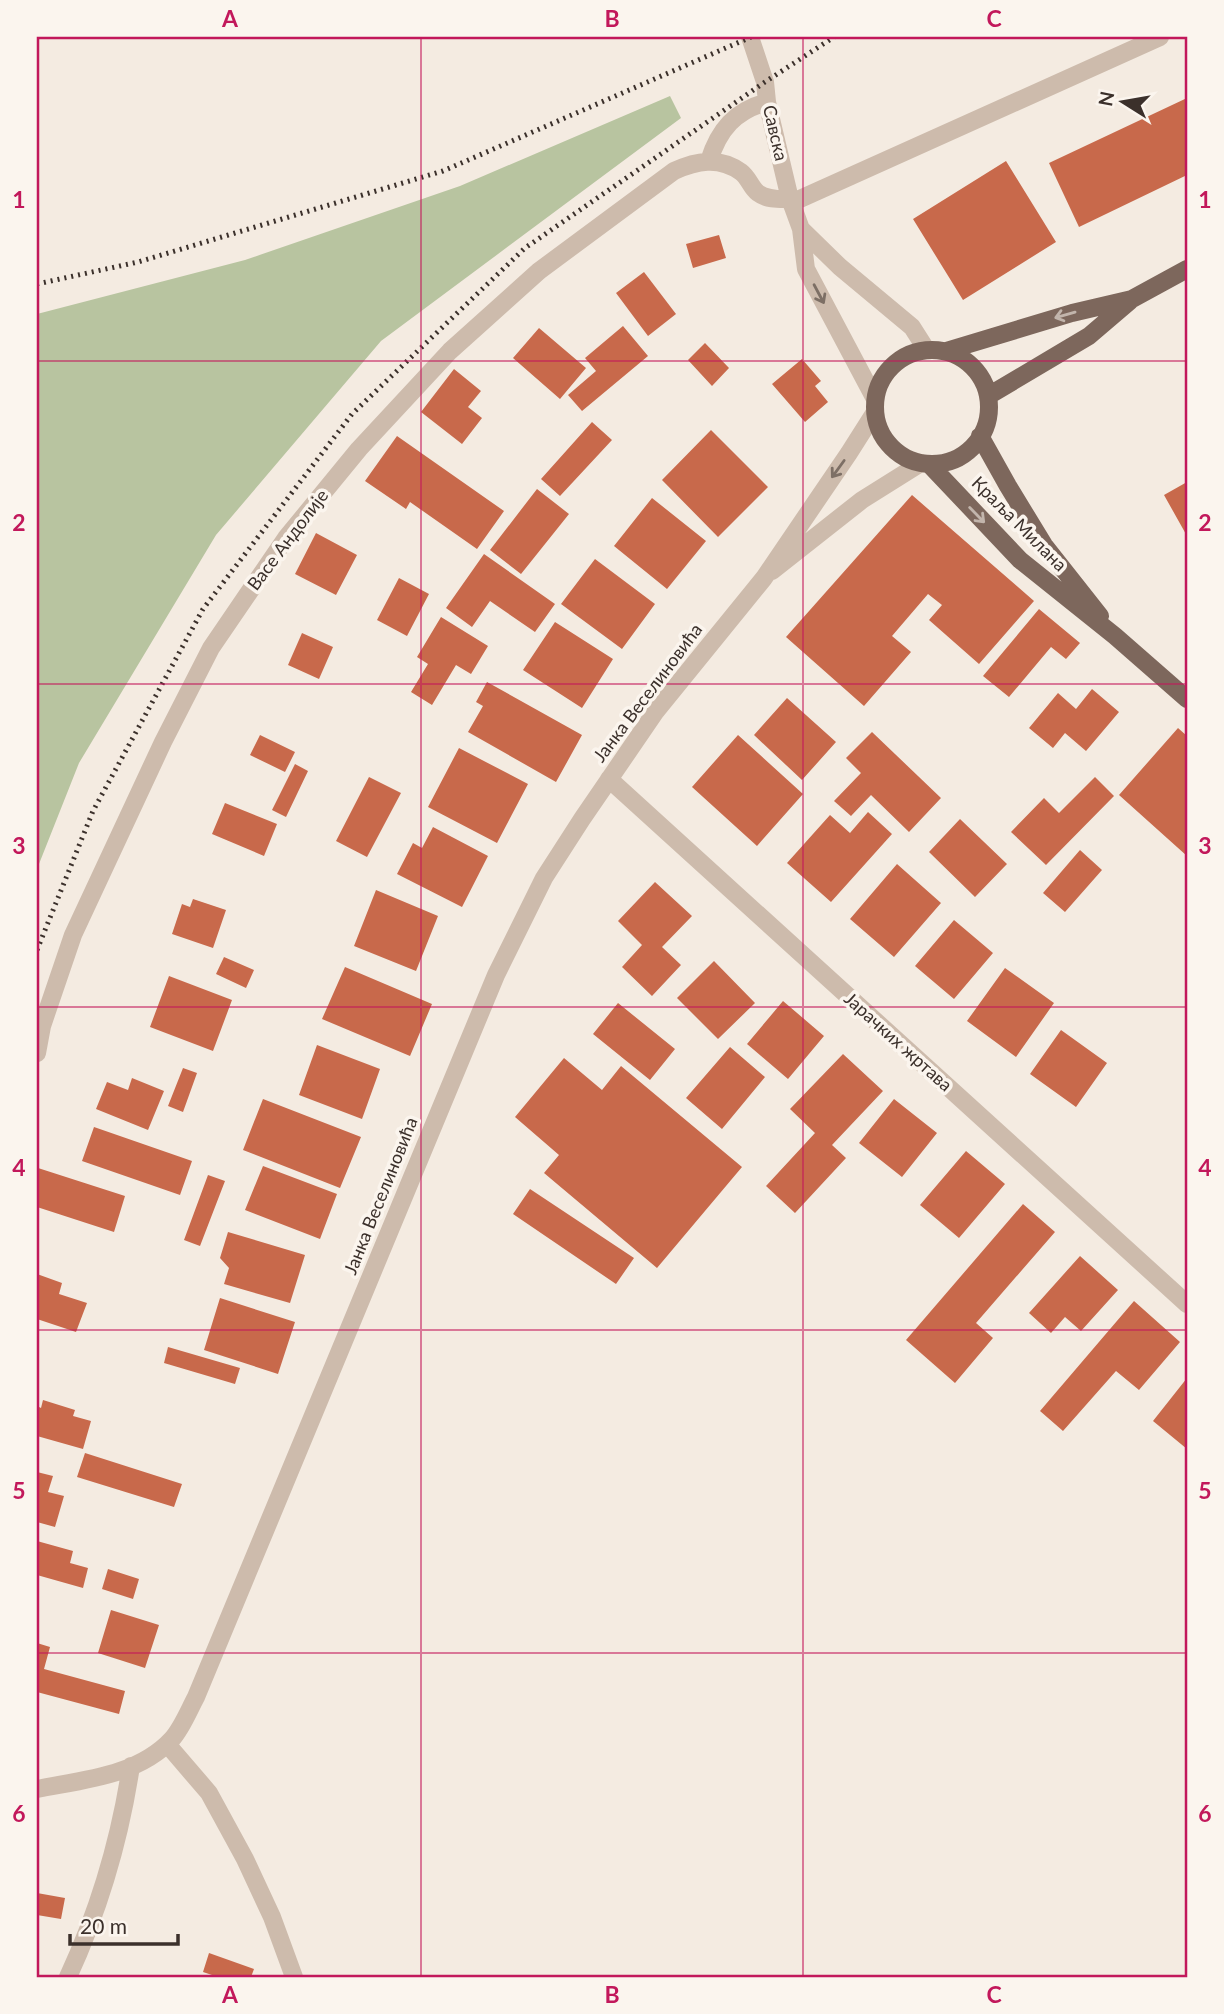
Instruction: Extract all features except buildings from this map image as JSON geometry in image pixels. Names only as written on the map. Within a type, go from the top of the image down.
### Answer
[{"type":"main road","points":[[988,396],[1089,336],[1132,299],[1187,269]]},
{"type":"main road","points":[[946,351],[1072,313],[1132,299]]},
{"type":"main road","points":[[926,349],[946,351],[961,357],[983,380],[988,396],[987,424],[978,440],[965,453],[949,462],[926,464],[899,454],[887,443],[878,428],[875,405],[881,380],[892,365],[908,354],[926,349]]},
{"type":"main road","name":"Краља Милана","points":[[981,436],[1007,486],[1044,545],[1115,636]]},
{"type":"main road","name":"Краља Милана","points":[[926,464],[1020,560],[1115,636],[1187,699]]},
{"type":"street","name":"Савска","points":[[750,37],[765,82],[767,102],[790,201],[801,229],[806,269],[875,405]]},
{"type":"street","points":[[767,102],[749,107],[729,124],[715,143],[709,161],[740,171],[760,195],[790,201],[1160,37]]},
{"type":"street","name":"Васе Андолије","points":[[37,1053],[42,1026],[73,935],[163,742],[211,648],[286,538],[359,449],[450,351],[539,271],[674,171],[692,163],[709,161]]},
{"type":"street","name":"Савска","points":[[801,229],[840,267],[912,327],[926,349]]},
{"type":"street","name":"Јанка Веселиновића","points":[[37,1789],[117,1772],[152,1756],[173,1738],[196,1697],[496,975],[544,878],[656,711],[764,578],[849,453],[875,405]]},
{"type":"street","name":"Јанка Веселиновића","points":[[764,578],[862,500],[926,464]]},
{"type":"street","name":"Јарачких жртава","points":[[609,779],[1187,1304]]},
{"type":"street","points":[[167,1744],[209,1793],[245,1859],[272,1917],[294,1977]]},
{"type":"street","points":[[68,1977],[105,1882],[125,1806],[131,1766]]},
{"type":"green space","points":[[670,96],[681,118],[381,341],[216,535],[79,763],[37,869],[37,314],[245,260],[460,186]]},
{"type":"railway","points":[[37,284],[138,262],[443,171],[751,37]]},
{"type":"railway","points":[[37,950],[93,811],[203,609],[352,414],[525,248],[834,37]]}]
